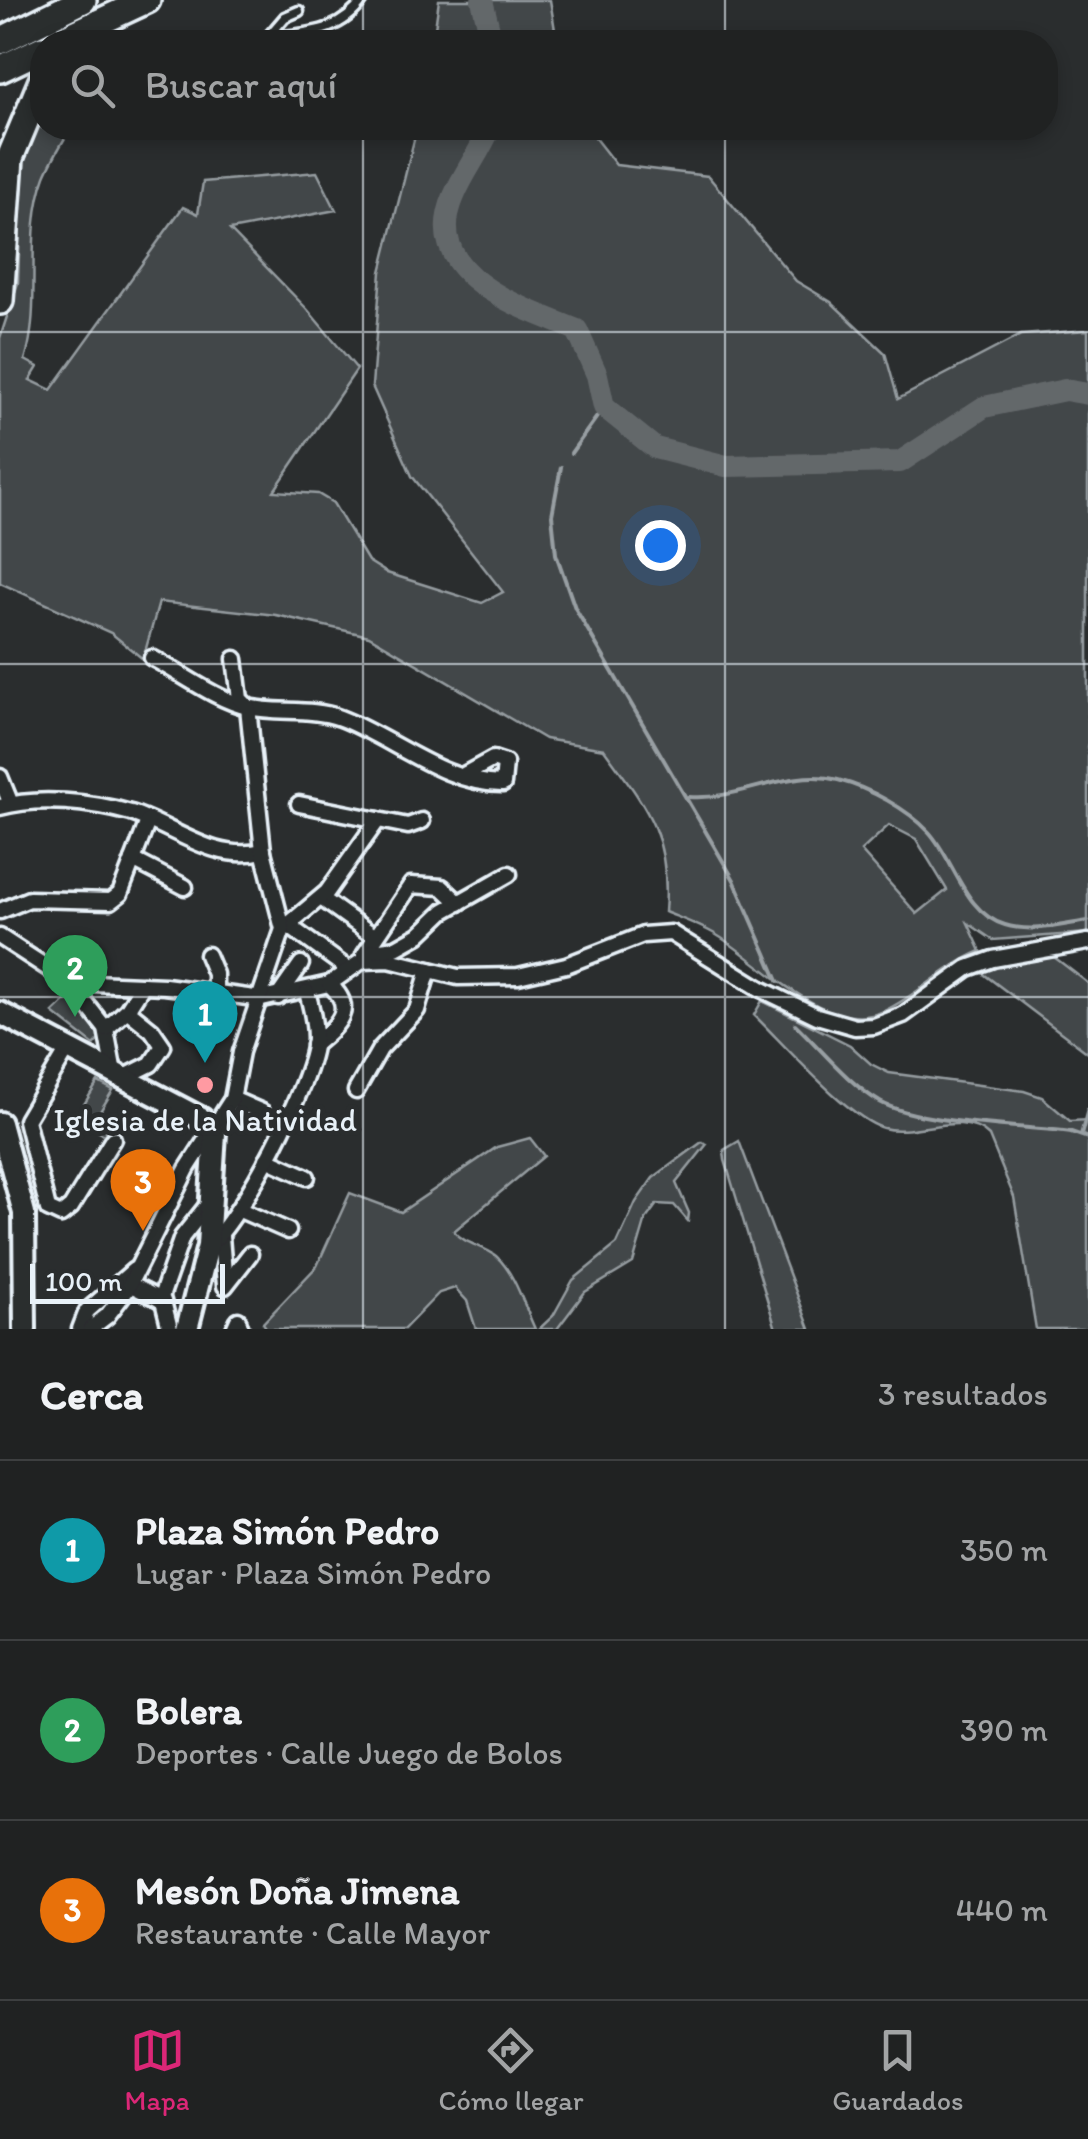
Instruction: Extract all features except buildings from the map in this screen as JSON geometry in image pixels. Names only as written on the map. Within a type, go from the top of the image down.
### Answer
[{"type":"highway","points":[[0,26],[62,0]]},
{"type":"highway","points":[[0,40],[83,0]]},
{"type":"highway","points":[[94,30],[147,0]]},
{"type":"highway","points":[[0,69],[30,55]]},
{"type":"highway","points":[[0,301],[5,280],[10,158],[30,110]]},
{"type":"street","points":[[152,658],[248,707],[338,717],[464,776]]},
{"type":"street","points":[[236,659],[240,699],[248,707],[263,851],[286,927],[355,965],[389,960],[489,978],[538,974],[658,933],[686,938],[736,975],[835,1023],[874,1026],[903,1015],[968,968],[993,959],[1088,942]]},
{"type":"street","points":[[0,777],[6,805],[52,802],[131,813],[230,854],[263,851]]},
{"type":"street","points":[[299,804],[408,826],[422,821]]},
{"type":"street","points":[[90,1329],[115,1308],[232,1100],[241,1052],[286,927],[321,898],[378,820]]},
{"type":"street","points":[[0,911],[29,899],[111,901],[120,894],[148,821]]},
{"type":"street","points":[[134,860],[186,887]]},
{"type":"street","points":[[0,937],[51,975],[69,982],[143,985],[262,1000],[329,984],[374,951],[396,948],[419,936],[459,903],[509,874]]},
{"type":"street","points":[[355,965],[417,882],[442,887],[459,903]]},
{"type":"street","points":[[321,898],[374,936]]},
{"type":"street","points":[[207,954],[215,994]]},
{"type":"street","points":[[278,996],[300,964]]},
{"type":"street","points":[[356,1090],[380,1048],[416,1010],[429,970]]},
{"type":"street","points":[[69,982],[106,1029],[119,1075]]},
{"type":"street","points":[[314,1045],[334,1026],[344,1004],[343,996],[329,984]]},
{"type":"street","points":[[106,1029],[127,1010],[143,985]]},
{"type":"street","points":[[188,1329],[214,1241],[240,1210],[308,1064],[314,1045],[307,992]]},
{"type":"street","points":[[119,1075],[151,1064],[163,1046],[152,1030],[127,1010]]},
{"type":"street","points":[[0,1014],[119,1075],[212,1130],[215,1142],[209,1204],[226,1286],[250,1254]]},
{"type":"street","points":[[68,1049],[26,1120],[48,1209],[61,1215],[71,1207],[113,1139]]},
{"type":"street","points":[[232,1100],[262,1112]]},
{"type":"street","points":[[0,1122],[24,1213],[25,1329]]},
{"type":"street","points":[[267,1159],[306,1177]]},
{"type":"street","points":[[165,1325],[160,1300],[182,1237],[209,1204]]},
{"type":"street","points":[[240,1210],[288,1231]]},
{"type":"street","points":[[80,1329],[87,1310],[138,1266]]},
{"type":"street","points":[[129,1284],[160,1300]]},
{"type":"lane","points":[[328,30],[354,14],[363,0]]},
{"type":"lane","points":[[274,30],[285,17],[300,11]]},
{"type":"shaded area","points":[[439,0],[550,0],[555,30],[435,30]]},
{"type":"shaded area","points":[[30,137],[64,140],[45,176],[39,198],[33,315],[25,360],[38,367],[30,380],[51,390],[183,207],[198,214],[203,182],[317,172],[336,210],[230,230],[307,309],[357,369],[274,491],[318,494],[333,503],[368,561],[387,573],[482,603],[503,592],[412,476],[372,386],[381,272],[414,140],[596,140],[616,165],[708,176],[796,281],[831,302],[885,353],[898,399],[1021,335],[1088,330],[1088,933],[993,940],[968,923],[981,951],[884,1011],[862,1016],[840,1014],[795,992],[715,934],[665,912],[664,863],[653,824],[604,749],[545,739],[369,636],[276,615],[159,602],[143,659],[111,633],[0,583],[0,338],[18,283],[22,167]],"holes":[[[889,825],[916,839],[947,890],[917,914],[861,851]]]},
{"type":"shaded area","points":[[1054,957],[1088,983],[1088,1053],[981,972],[1007,962]]},
{"type":"shaded area","points":[[71,996],[104,1034],[94,1045],[53,1013]]},
{"type":"shaded area","points":[[762,1001],[850,1045],[871,1064],[889,1073],[1024,1091],[1042,1097],[1070,1121],[1088,1120],[1088,1329],[1036,1329],[1014,1197],[989,1136],[966,1125],[896,1130],[869,1121],[834,1095],[754,1015]]},
{"type":"shaded area","points":[[98,1082],[113,1090],[99,1113],[111,1124],[104,1135],[76,1117]]},
{"type":"shaded area","points":[[530,1138],[544,1156],[454,1231],[503,1263],[535,1329],[476,1329],[467,1301],[455,1288],[439,1293],[404,1329],[267,1329],[263,1323],[317,1266],[350,1193],[401,1212],[497,1147]]},
{"type":"shaded area","points":[[739,1141],[810,1329],[776,1329],[725,1160],[724,1150]]},
{"type":"shaded area","points":[[702,1142],[707,1144],[676,1183],[689,1213],[688,1221],[674,1205],[657,1204],[646,1219],[633,1263],[585,1292],[557,1329],[539,1329],[553,1316],[573,1280],[617,1244],[636,1202],[653,1178]]},
{"type":"waterway","points":[[482,0],[489,30]]},
{"type":"waterway","points":[[484,140],[454,196],[447,224],[451,248],[463,268],[482,285],[577,330],[597,375],[604,407],[655,448],[726,466],[900,462],[984,407],[1065,390],[1088,394]]},
{"type":"waterway","points":[[571,453],[604,407]]},
{"type":"waterway","points":[[561,467],[552,515],[556,554],[575,608],[734,880],[778,981]]},
{"type":"waterway","points":[[689,797],[727,794],[801,778],[838,780],[887,800],[920,823],[938,843],[970,898],[991,919],[1026,928],[1088,921]]},
{"type":"waterway","points":[[795,1024],[857,1085],[897,1109],[945,1120],[1071,1132],[1088,1138]]},
{"type":"waterway","points":[[1081,1135],[1088,1109]]},
{"type":"place","name":"Bolera","points":[[75,1017]]},
{"type":"place","name":"Plaza Simón Pedro","points":[[205,1063]]},
{"type":"place","name":"Iglesia de la Natividad","points":[[205,1085]]},
{"type":"place","name":"Mesón Doña Jimena","points":[[143,1231]]}]
